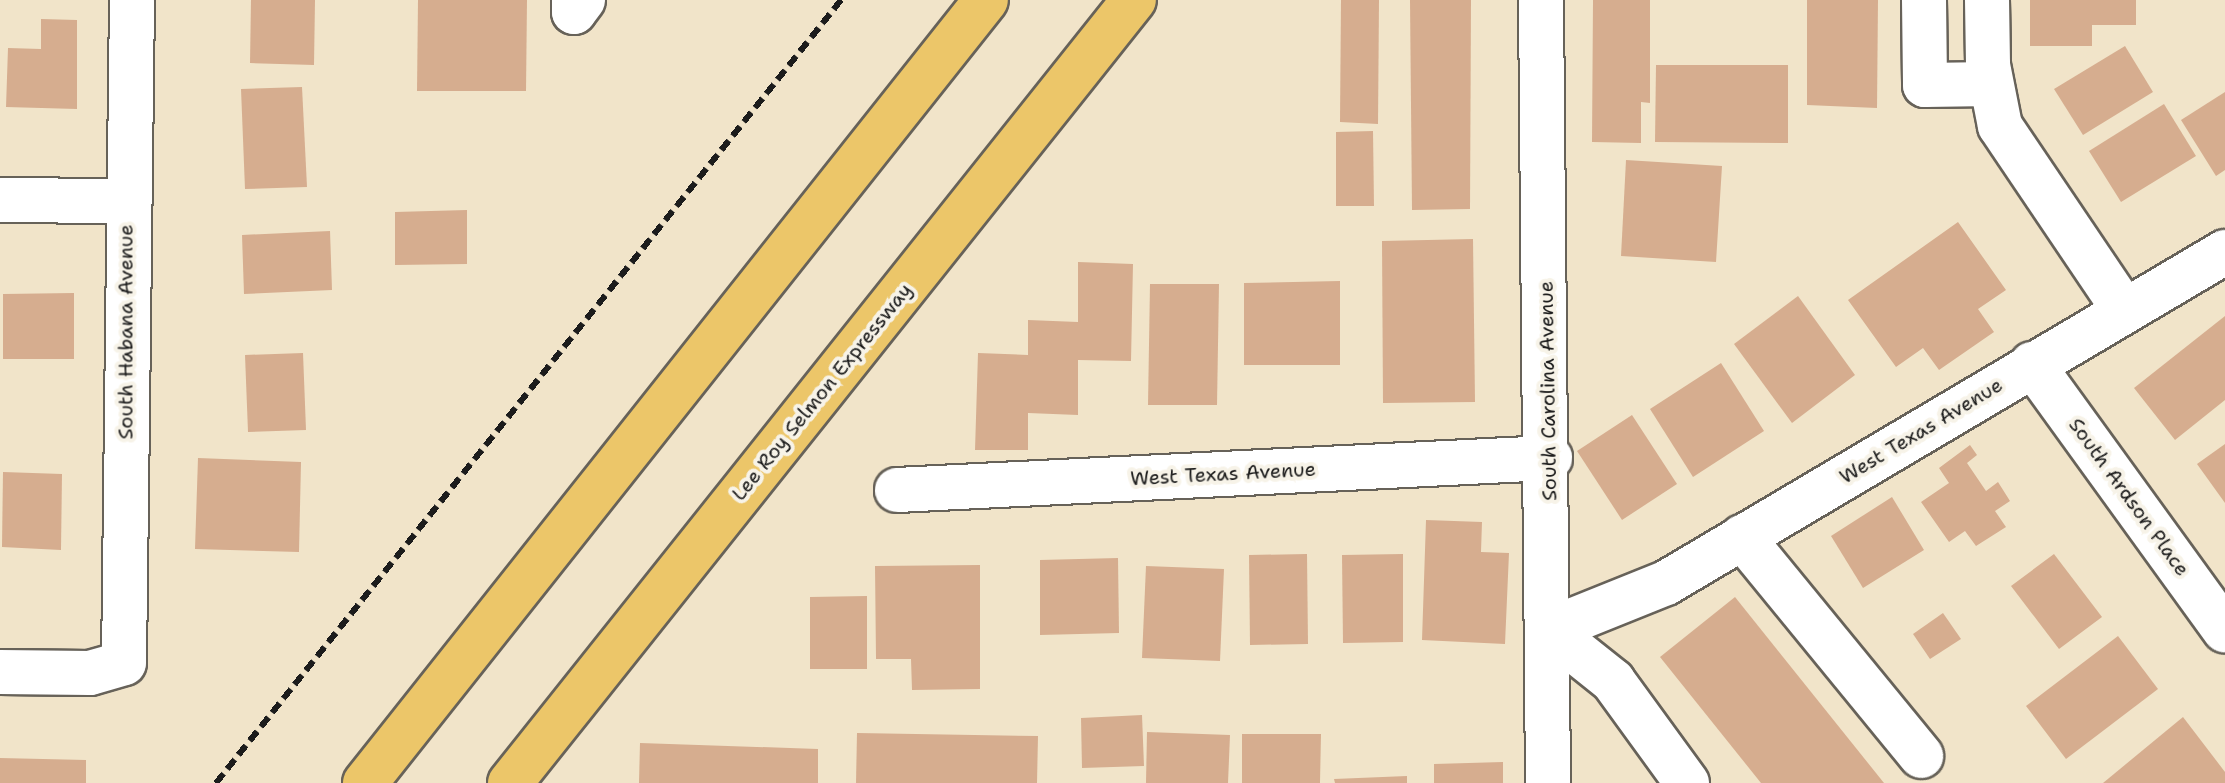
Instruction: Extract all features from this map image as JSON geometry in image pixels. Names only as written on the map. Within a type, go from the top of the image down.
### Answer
[{"type":"highway","points":[[365,783],[986,0]]},
{"type":"highway","name":"Lee Roy Selmon Expressway","points":[[510,783],[1134,0]]},
{"type":"street","name":"South Habana Avenue","points":[[0,672],[90,673],[124,663],[127,201],[132,0]]},
{"type":"street","points":[[574,0],[574,12],[583,0]]},
{"type":"street","name":"South Carolina Avenue","points":[[1541,0],[1550,458],[1548,783]]},
{"type":"street","points":[[1924,0],[1925,85],[1991,84]]},
{"type":"street","points":[[1987,0],[1991,84],[2000,126],[2124,310]]},
{"type":"street","points":[[0,200],[127,201]]},
{"type":"street","name":"West Texas Avenue","points":[[1549,630],[1616,609],[2225,252]]},
{"type":"street","name":"South Ardson Place","points":[[2032,364],[2225,631]]},
{"type":"street","name":"West Texas Avenue","points":[[897,490],[1550,458]]},
{"type":"street","points":[[1742,537],[1921,756]]},
{"type":"street","points":[[1549,630],[1613,681],[1687,783]]},
{"type":"building","points":[[251,0],[315,0],[314,65],[250,63]]},
{"type":"building","points":[[418,0],[527,0],[526,91],[417,91]]},
{"type":"building","points":[[1341,0],[1379,0],[1378,124],[1340,122]]},
{"type":"building","points":[[1410,0],[1471,0],[1470,209],[1412,210]]},
{"type":"building","points":[[1593,0],[1650,0],[1650,103],[1641,102],[1641,143],[1592,142]]},
{"type":"building","points":[[1807,0],[1878,0],[1877,108],[1807,105]]},
{"type":"building","points":[[2030,0],[2136,0],[2136,25],[2092,25],[2092,46],[2030,46]]},
{"type":"building","points":[[41,19],[77,20],[77,109],[6,107],[8,48],[41,49]]},
{"type":"building","points":[[2125,46],[2153,92],[2083,135],[2054,89]]},
{"type":"building","points":[[1656,65],[1788,65],[1788,143],[1655,142]]},
{"type":"building","points":[[302,87],[307,187],[245,189],[241,89]]},
{"type":"building","points":[[2225,92],[2225,170],[2216,176],[2181,120]]},
{"type":"building","points":[[2164,104],[2196,156],[2121,202],[2089,151]]},
{"type":"building","points":[[1373,131],[1374,206],[1336,206],[1336,132]]},
{"type":"building","points":[[1626,160],[1722,166],[1716,262],[1621,256]]},
{"type":"building","points":[[467,210],[467,264],[395,265],[395,212]]},
{"type":"building","points":[[1958,222],[2006,290],[1978,309],[1994,332],[1939,370],[1923,348],[1896,367],[1848,300]]},
{"type":"building","points":[[330,231],[332,290],[244,294],[242,235]]},
{"type":"building","points":[[1473,239],[1475,402],[1383,403],[1382,241]]},
{"type":"building","points":[[1078,262],[1133,264],[1131,361],[1078,360],[1078,415],[1028,413],[1028,450],[975,450],[978,353],[1028,355],[1028,320],[1078,322]]},
{"type":"building","points":[[1340,281],[1340,365],[1244,365],[1244,283]]},
{"type":"building","points":[[1150,284],[1219,284],[1217,405],[1148,405]]},
{"type":"building","points":[[74,293],[74,359],[3,359],[3,294]]},
{"type":"building","points":[[1798,296],[1855,375],[1792,423],[1734,344]]},
{"type":"building","points":[[2225,316],[2225,400],[2175,440],[2134,388]]},
{"type":"building","points":[[303,353],[306,430],[248,432],[245,355]]},
{"type":"building","points":[[1721,363],[1764,431],[1693,477],[1650,409]]},
{"type":"building","points":[[1632,415],[1677,484],[1622,520],[1577,451]]},
{"type":"building","points":[[2225,444],[2225,503],[2197,464]]},
{"type":"building","points":[[1970,445],[1977,455],[1967,463],[1986,491],[1998,482],[2010,501],[1995,511],[2006,527],[1976,546],[1965,531],[1949,542],[1921,502],[1949,483],[1939,468]]},
{"type":"building","points":[[198,458],[301,462],[299,552],[195,549]]},
{"type":"building","points":[[3,472],[62,474],[61,550],[2,547]]},
{"type":"building","points":[[1892,497],[1924,550],[1863,588],[1831,536]]},
{"type":"building","points":[[1426,520],[1482,522],[1481,552],[1509,553],[1505,644],[1422,640]]},
{"type":"building","points":[[1307,554],[1308,644],[1250,645],[1249,555]]},
{"type":"building","points":[[1403,554],[1403,642],[1343,643],[1342,555]]},
{"type":"building","points":[[2054,554],[2102,617],[2059,649],[2011,586]]},
{"type":"building","points":[[1118,558],[1119,633],[1040,635],[1040,560]]},
{"type":"building","points":[[980,565],[980,689],[912,690],[911,659],[876,659],[875,566]]},
{"type":"building","points":[[1146,566],[1224,569],[1220,661],[1142,658]]},
{"type":"building","points":[[867,596],[867,669],[810,669],[810,597]]},
{"type":"building","points":[[1735,597],[1884,783],[1761,783],[1660,657]]},
{"type":"building","points":[[1943,613],[1961,639],[1930,659],[1913,634]]},
{"type":"building","points":[[2118,636],[2158,689],[2066,759],[2026,706]]},
{"type":"building","points":[[1142,715],[1144,766],[1082,768],[1081,718]]},
{"type":"building","points":[[2183,717],[2225,772],[2225,783],[2103,783]]},
{"type":"building","points":[[1147,732],[1230,735],[1228,783],[1146,783]]},
{"type":"building","points":[[857,733],[1038,736],[1037,783],[856,783]]},
{"type":"building","points":[[1242,734],[1321,734],[1320,783],[1242,783]]},
{"type":"building","points":[[640,743],[818,749],[818,783],[639,783]]},
{"type":"building","points":[[0,758],[86,760],[86,783],[0,783]]},
{"type":"building","points":[[1503,762],[1503,783],[1434,783],[1434,764]]},
{"type":"building","points":[[1407,776],[1407,783],[1335,783],[1334,779]]},
{"type":"railway","points":[[216,783],[841,0]]}]
